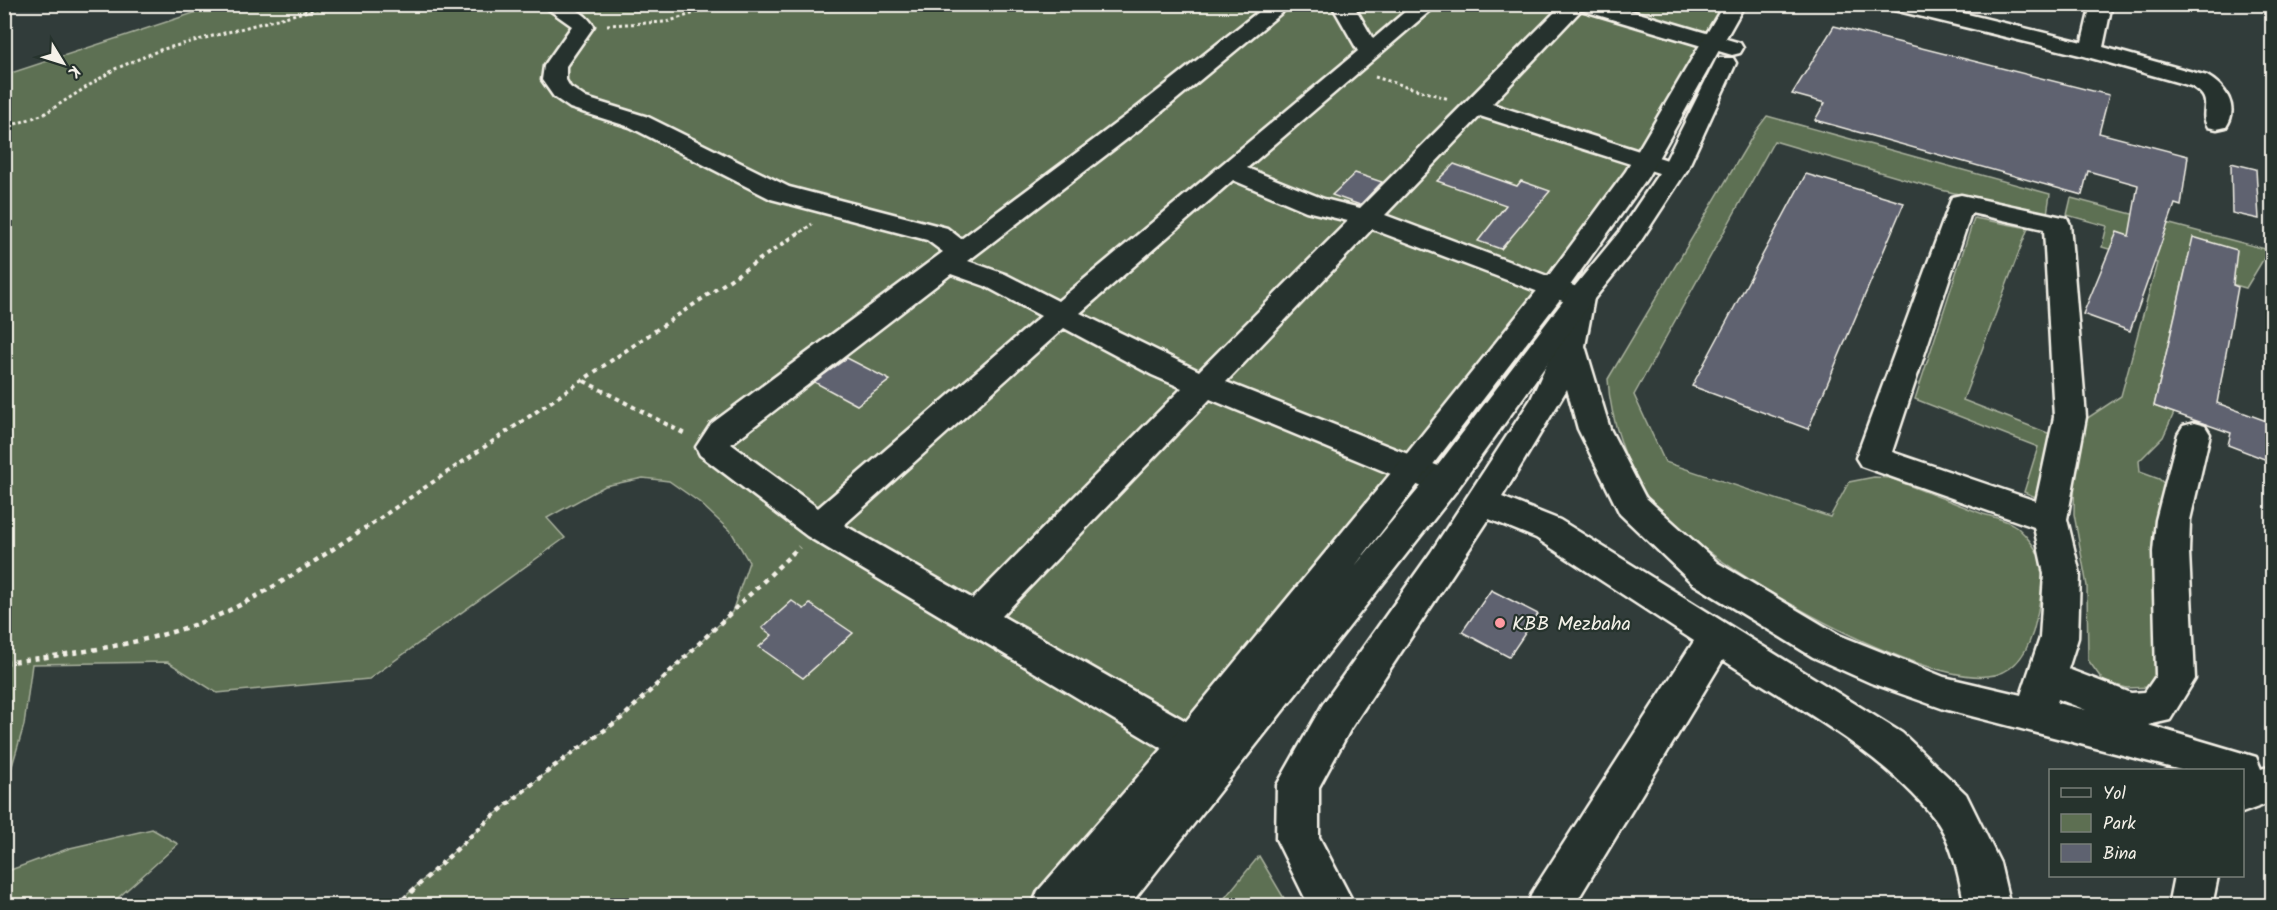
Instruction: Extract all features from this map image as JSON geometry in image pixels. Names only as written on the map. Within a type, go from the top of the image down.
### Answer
[{"type":"street","points":[[551,4],[583,26],[555,66],[555,80],[562,92],[578,103],[639,122],[780,193],[936,234],[952,256],[1163,368],[1205,387],[1444,482]]},
{"type":"street","points":[[1205,753],[819,527],[712,447],[722,432],[952,256],[1144,114],[1282,4]]},
{"type":"street","points":[[819,527],[1061,314],[1428,4]]},
{"type":"street","points":[[977,618],[1205,387],[1575,4]]},
{"type":"street","points":[[1583,4],[1723,45]]},
{"type":"street","points":[[1723,45],[1735,4]]},
{"type":"street","points":[[1101,906],[1205,753],[1413,469],[1567,293],[1630,236],[1660,165],[1723,45],[1755,4]]},
{"type":"street","points":[[2091,51],[2102,4]]},
{"type":"street","points":[[1902,5],[2091,51],[2199,81],[2213,89],[2218,102],[2217,122]]},
{"type":"street","points":[[1345,9],[1360,61]]},
{"type":"street","points":[[1475,106],[1660,165]]},
{"type":"street","points":[[1230,170],[1315,205],[1368,218],[1567,293]]},
{"type":"street","points":[[2033,716],[2058,638],[2062,574],[2050,519],[2070,417],[2057,224],[1961,203],[1873,458],[2050,519]]},
{"type":"street","points":[[1567,293],[1570,346],[1594,429],[1632,505],[1705,573],[1826,646],[1875,668],[1944,693],[2131,738],[2235,769]]},
{"type":"street","points":[[1054,906],[1205,753],[1444,482],[1567,293]]},
{"type":"street","points":[[1333,906],[1298,839],[1298,785],[1337,716],[1483,503],[1546,400],[1570,346]]},
{"type":"street","points":[[2046,677],[2130,711],[2156,708],[2176,679],[2171,552],[2173,520],[2194,434]]},
{"type":"street","points":[[1483,503],[1548,529],[1888,744],[1951,807],[1978,863],[1988,906]]},
{"type":"street","points":[[1549,906],[1718,636]]},
{"type":"street","points":[[2244,772],[2272,782]]},
{"type":"street","points":[[2244,793],[2272,782]]},
{"type":"street","points":[[2190,906],[2196,877]]},
{"type":"path","points":[[4,129],[52,110],[115,69],[160,50],[334,4]]},
{"type":"path","points":[[580,22],[631,25],[666,22],[724,4]]},
{"type":"path","points":[[1360,61],[1475,106]]},
{"type":"path","points":[[4,663],[109,648],[172,631],[232,609],[287,579],[584,381],[835,208]]},
{"type":"path","points":[[584,381],[712,447]]},
{"type":"path","points":[[396,906],[512,801],[553,767],[623,717],[819,527]]},
{"type":"green space","points":[[221,4],[1724,5],[1607,211],[1047,905],[396,905],[487,821],[553,767],[623,717],[732,612],[749,562],[732,533],[699,502],[669,481],[643,478],[605,486],[547,518],[565,538],[369,679],[217,693],[168,662],[32,664],[24,725],[5,790],[5,75]]},
{"type":"green space","points":[[1767,116],[2050,194],[2047,214],[1941,190],[1774,141],[1634,395],[1665,462],[1830,517],[1849,482],[1874,477],[1890,478],[2017,527],[2029,539],[2038,554],[2043,570],[2035,626],[2030,640],[2023,655],[2005,671],[1988,676],[1954,673],[1911,661],[1862,641],[1811,615],[1762,587],[1680,529],[1654,505],[1636,478],[1629,462],[1612,411],[1608,379],[1755,132]]},
{"type":"green space","points":[[2071,198],[2269,250],[2246,288],[2185,271],[2154,406],[2174,413],[2163,437],[2139,461],[2140,472],[2159,479],[2169,488],[2155,526],[2163,602],[2163,671],[2152,687],[2127,688],[2104,682],[2088,660],[2087,586],[2074,514],[2075,453],[2086,419],[2121,396],[2157,263],[2102,247],[2107,226],[2067,215]]},
{"type":"green space","points":[[1974,218],[2028,228],[1963,400],[2058,437],[2040,499],[2024,492],[2038,447],[1915,399]]},
{"type":"green space","points":[[152,829],[178,844],[110,905],[5,905],[5,872],[70,848]]},
{"type":"green space","points":[[1259,856],[1288,905],[1219,905]]},
{"type":"building","points":[[1834,26],[2109,95],[2099,133],[2188,156],[2181,206],[2175,204],[2130,331],[2083,314],[2117,232],[2129,236],[2138,185],[2088,171],[2082,195],[1815,120],[1825,103],[1792,94]]},
{"type":"building","points":[[2231,163],[2256,169],[2259,219],[2232,213]]},
{"type":"building","points":[[1454,164],[1517,186],[1521,181],[1550,191],[1501,249],[1478,241],[1506,205],[1437,181]]},
{"type":"building","points":[[1355,173],[1382,182],[1360,205],[1332,195]]},
{"type":"building","points":[[1806,174],[1904,203],[1808,429],[1692,386]]},
{"type":"building","points":[[2193,237],[2237,250],[2233,285],[2238,287],[2217,403],[2272,423],[2272,462],[2228,445],[2231,433],[2154,406]]},
{"type":"building","points":[[847,358],[890,380],[857,405],[814,382]]},
{"type":"building","name":"KBB Mezbaha","points":[[1491,590],[1538,614],[1509,657],[1462,632]]},
{"type":"building","points":[[792,601],[804,609],[810,604],[853,633],[803,678],[759,647],[772,635],[762,628]]},
{"type":"place","name":"KBB Mezbaha","points":[[1500,623]]}]
